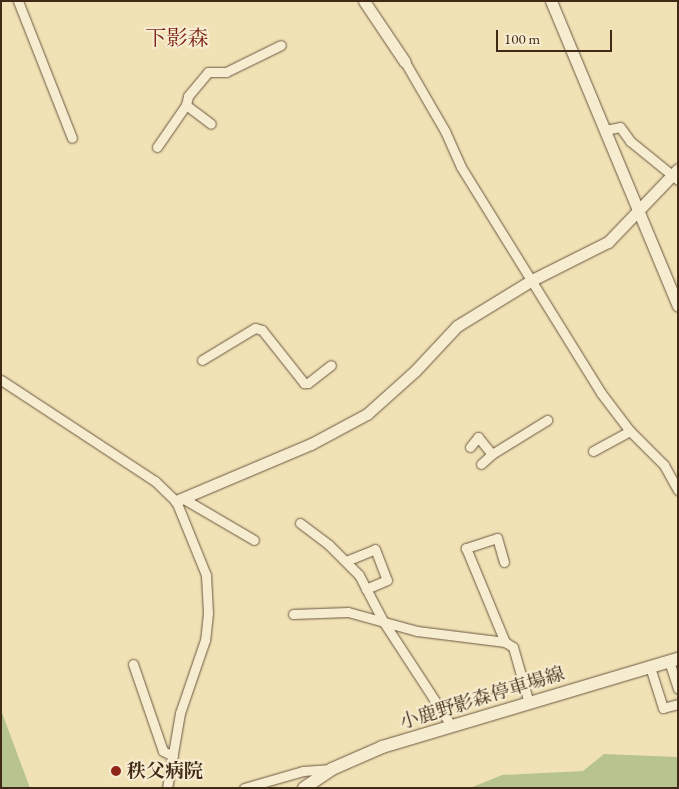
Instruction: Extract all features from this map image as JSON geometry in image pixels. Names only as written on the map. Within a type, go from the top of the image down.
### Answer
[{"type":"main road","name":"小鹿野影森停車場線","points":[[304,788],[332,769],[382,747],[673,660]]},
{"type":"street","points":[[18,1],[72,138]]},
{"type":"street","points":[[364,1],[405,62],[445,131],[461,167],[601,392],[630,431],[664,465],[678,490]]},
{"type":"street","points":[[551,1],[678,306]]},
{"type":"street","points":[[157,147],[186,104],[188,96],[208,72],[226,72],[280,45]]},
{"type":"street","points":[[186,104],[210,124]]},
{"type":"street","points":[[180,500],[311,444],[367,414],[415,371],[457,326],[532,280],[608,242],[676,175],[630,141],[620,127],[606,130]]},
{"type":"street","points":[[202,360],[255,328],[262,330],[304,383],[308,383],[331,365]]},
{"type":"street","points":[[1,380],[155,481],[180,500],[254,540]]},
{"type":"street","points":[[481,464],[492,454],[547,420]]},
{"type":"street","points":[[593,451],[630,431]]},
{"type":"street","points":[[470,447],[478,437],[492,454]]},
{"type":"street","points":[[167,788],[180,713],[205,640],[208,613],[206,576],[180,500]]},
{"type":"street","points":[[300,523],[346,561],[452,727]]},
{"type":"street","points":[[504,562],[497,538],[466,548],[505,642]]},
{"type":"street","points":[[346,561],[375,549],[387,580],[366,590]]},
{"type":"street","points":[[293,614],[348,612],[417,630],[505,642],[513,648],[529,703]]},
{"type":"street","points":[[673,660],[678,689]]},
{"type":"street","points":[[134,664],[163,751],[173,756]]},
{"type":"street","points":[[650,667],[663,708],[678,704]]},
{"type":"street","points":[[244,788],[303,771],[332,769]]},
{"type":"green space","points":[[1,710],[30,788],[1,788]]},
{"type":"green space","points":[[604,754],[678,757],[678,788],[470,788],[502,775],[583,771]]},
{"type":"place","name":"秩父病院","points":[[116,771]]},
{"type":"district","name":"下影森","points":[[177,38]]}]
